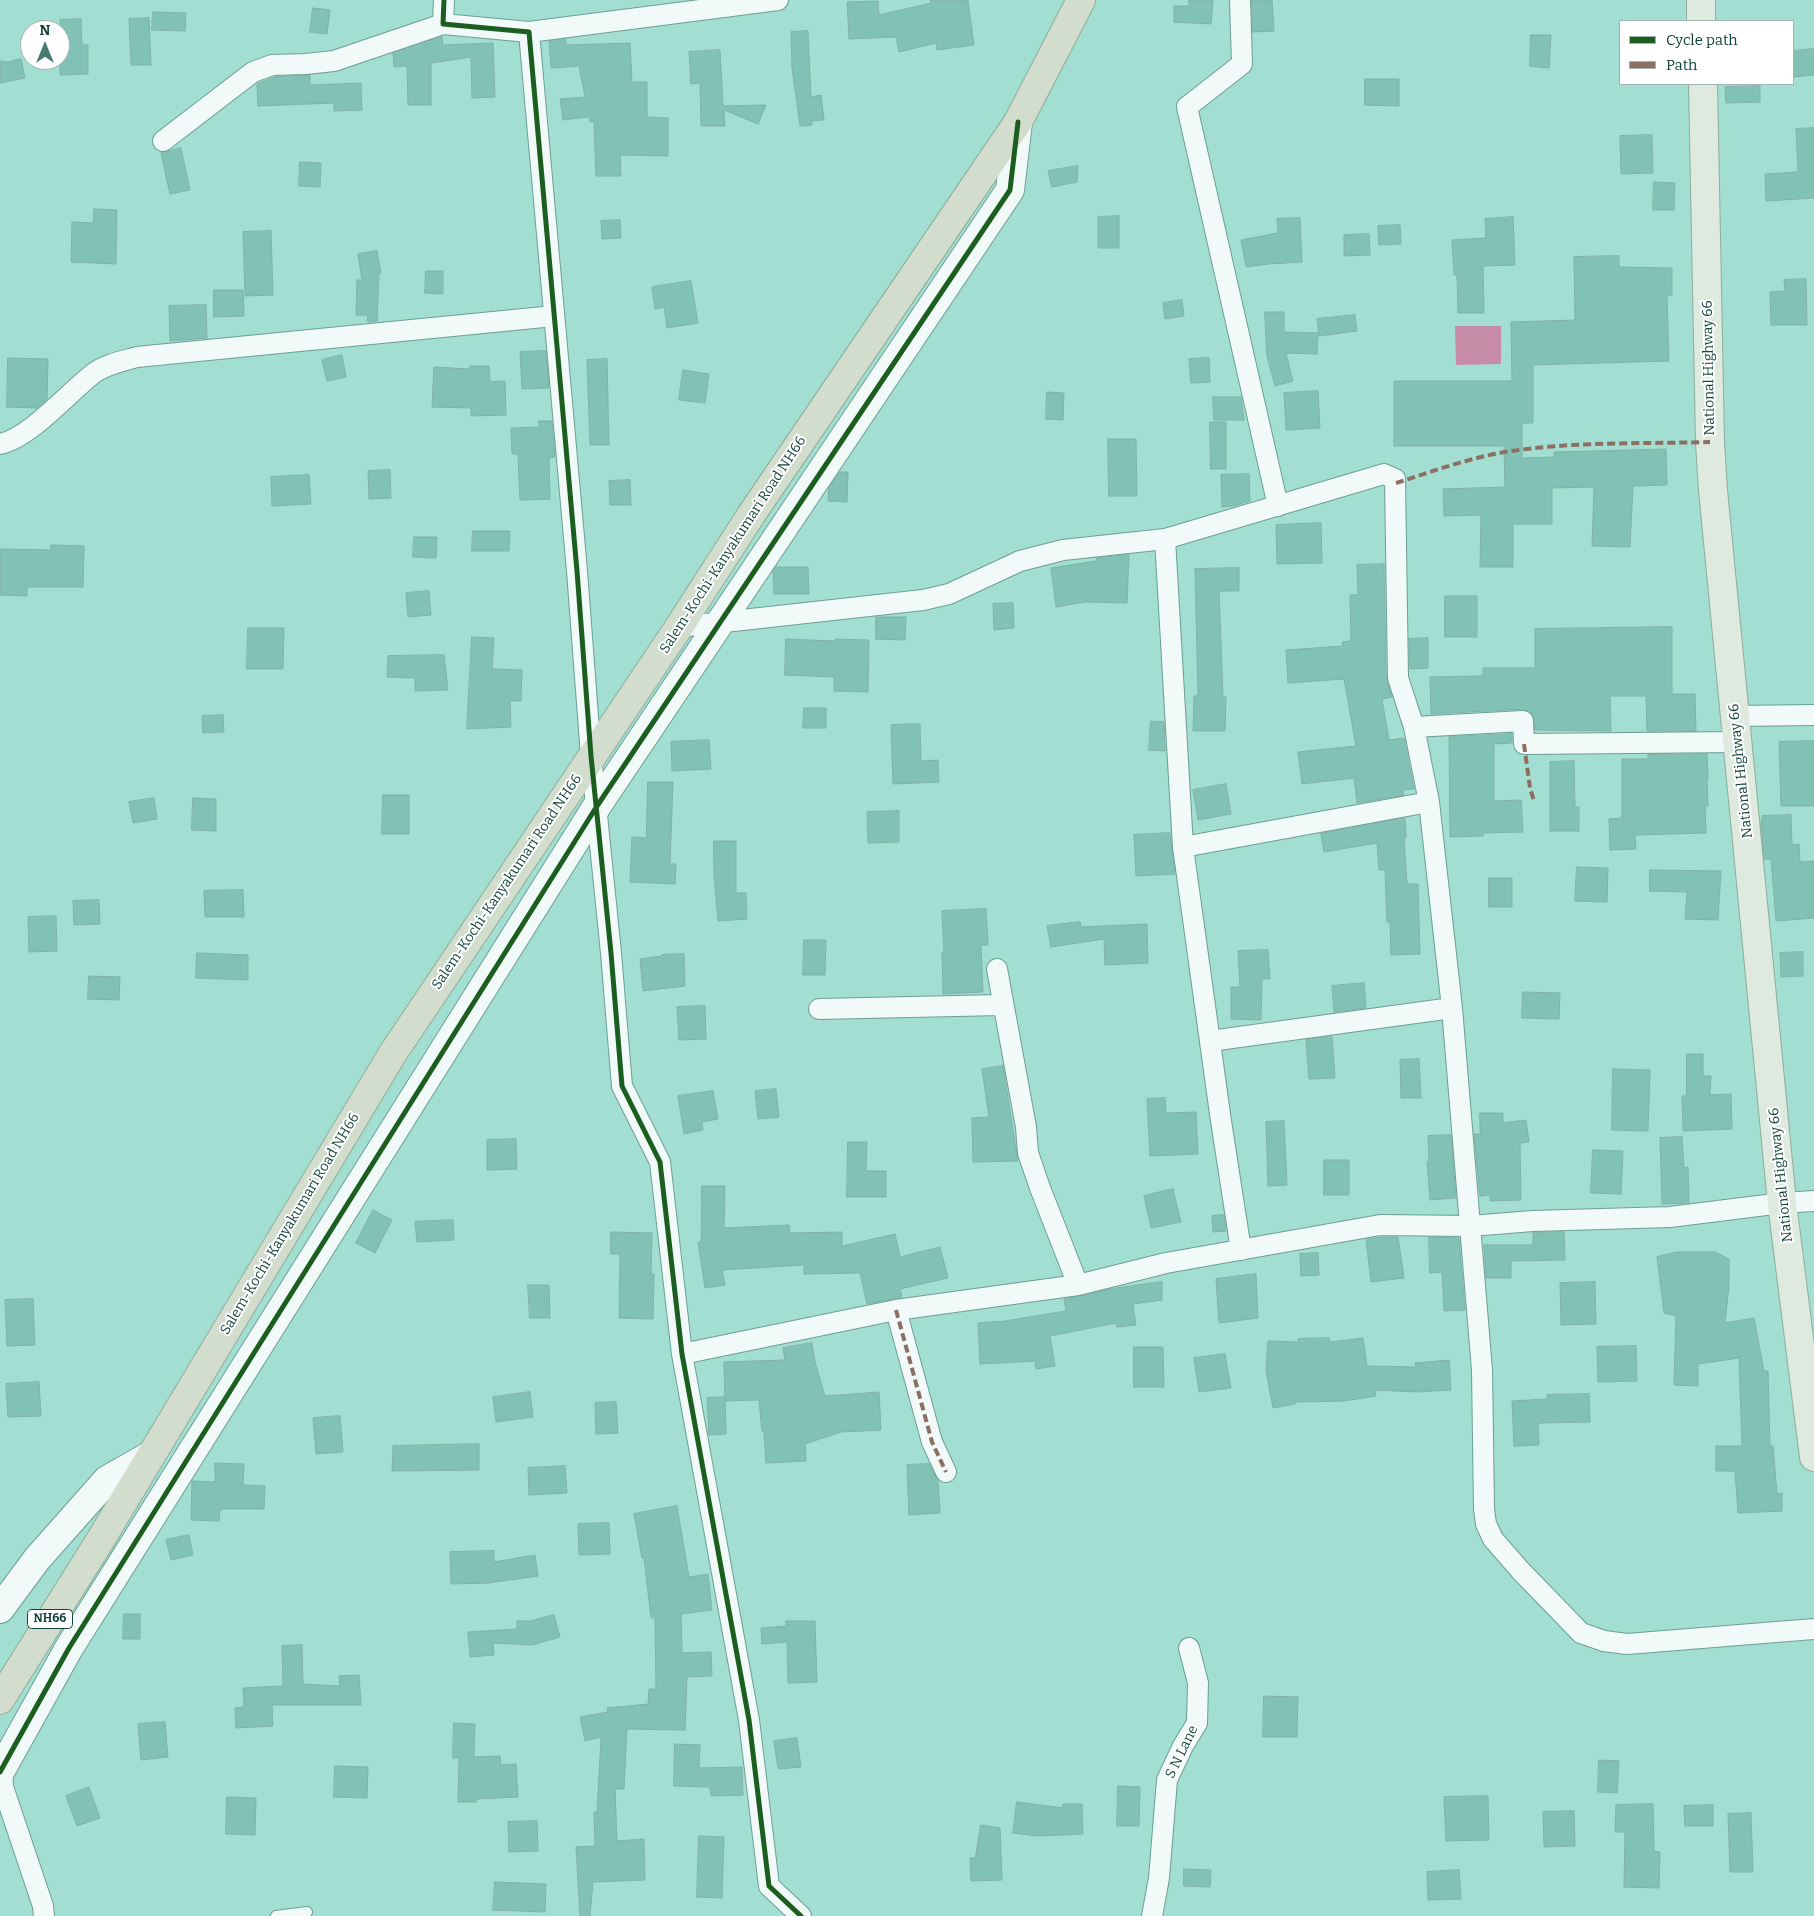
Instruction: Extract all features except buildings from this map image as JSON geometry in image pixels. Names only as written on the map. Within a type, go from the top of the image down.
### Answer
[{"type":"highway","name":"Salem-Kochi-Kanyakumari Road NH66","points":[[0,1700],[101,1539],[393,1053],[679,627],[756,507],[1018,122],[1081,0]]},
{"type":"main road","points":[[1701,0],[1701,20]]},
{"type":"main road","name":"National Highway 66","points":[[1703,85],[1710,442],[1782,1203],[1814,1457]]},
{"type":"street","points":[[443,24],[444,0]]},
{"type":"street","points":[[163,141],[262,67],[334,61],[443,24],[529,32],[778,0]]},
{"type":"street","points":[[1240,0],[1242,64],[1186,107],[1278,506]]},
{"type":"street","points":[[529,32],[592,756],[612,953],[622,1086],[660,1162],[682,1354],[749,1720],[769,1886],[801,1916]]},
{"type":"street","points":[[44,1916],[43,1906],[3,1787],[1,1771],[69,1648],[597,806],[1010,190],[1018,122]]},
{"type":"street","points":[[0,444],[28,430],[96,371],[137,357],[554,316]]},
{"type":"street","points":[[679,627],[923,600],[949,594],[1020,561],[1054,552],[1165,539],[1384,474],[1395,479],[1398,678],[1414,727],[1429,802],[1452,1008],[1482,1370],[1484,1509],[1486,1524],[1493,1539],[1520,1570],[1581,1633],[1604,1641],[1627,1644],[1814,1629]]},
{"type":"street","points":[[1165,539],[1183,847],[1241,1250]]},
{"type":"street","points":[[1414,727],[1523,721],[1524,744],[1737,729],[1814,715]]},
{"type":"street","points":[[1183,847],[1429,802]]},
{"type":"street","points":[[997,970],[1026,1127],[1028,1153],[1078,1285]]},
{"type":"street","points":[[819,1009],[1002,1005]]},
{"type":"street","points":[[1210,1041],[1452,1008]]},
{"type":"street","points":[[682,1354],[896,1310],[1078,1285],[1166,1263],[1380,1225],[1470,1226],[1533,1221],[1670,1217],[1782,1203],[1814,1201]]},
{"type":"street","points":[[896,1310],[932,1442],[946,1472]]},
{"type":"street","points":[[0,1609],[37,1559],[107,1480],[151,1456]]},
{"type":"street","name":"S N Lane","points":[[1152,1916],[1159,1878],[1167,1780],[1183,1746],[1197,1723],[1198,1683],[1189,1648]]},
{"type":"lane","points":[[276,1916],[307,1912]]},
{"type":"shaded area","points":[[1455,326],[1501,326],[1501,364],[1456,365]]},
{"type":"marked path","points":[[1396,483],[1473,459],[1525,449],[1551,446],[1710,442]]},
{"type":"marked path","points":[[1524,744],[1530,788],[1534,801]]},
{"type":"marked path","points":[[896,1310],[932,1442],[946,1472]]},
{"type":"cycle path","points":[[444,0],[443,24],[529,32],[577,571],[591,756],[622,1086],[660,1162],[682,1354],[749,1720],[769,1886],[801,1916]]},
{"type":"cycle path","points":[[0,1772],[69,1648],[597,806],[1010,190],[1018,122]]}]
